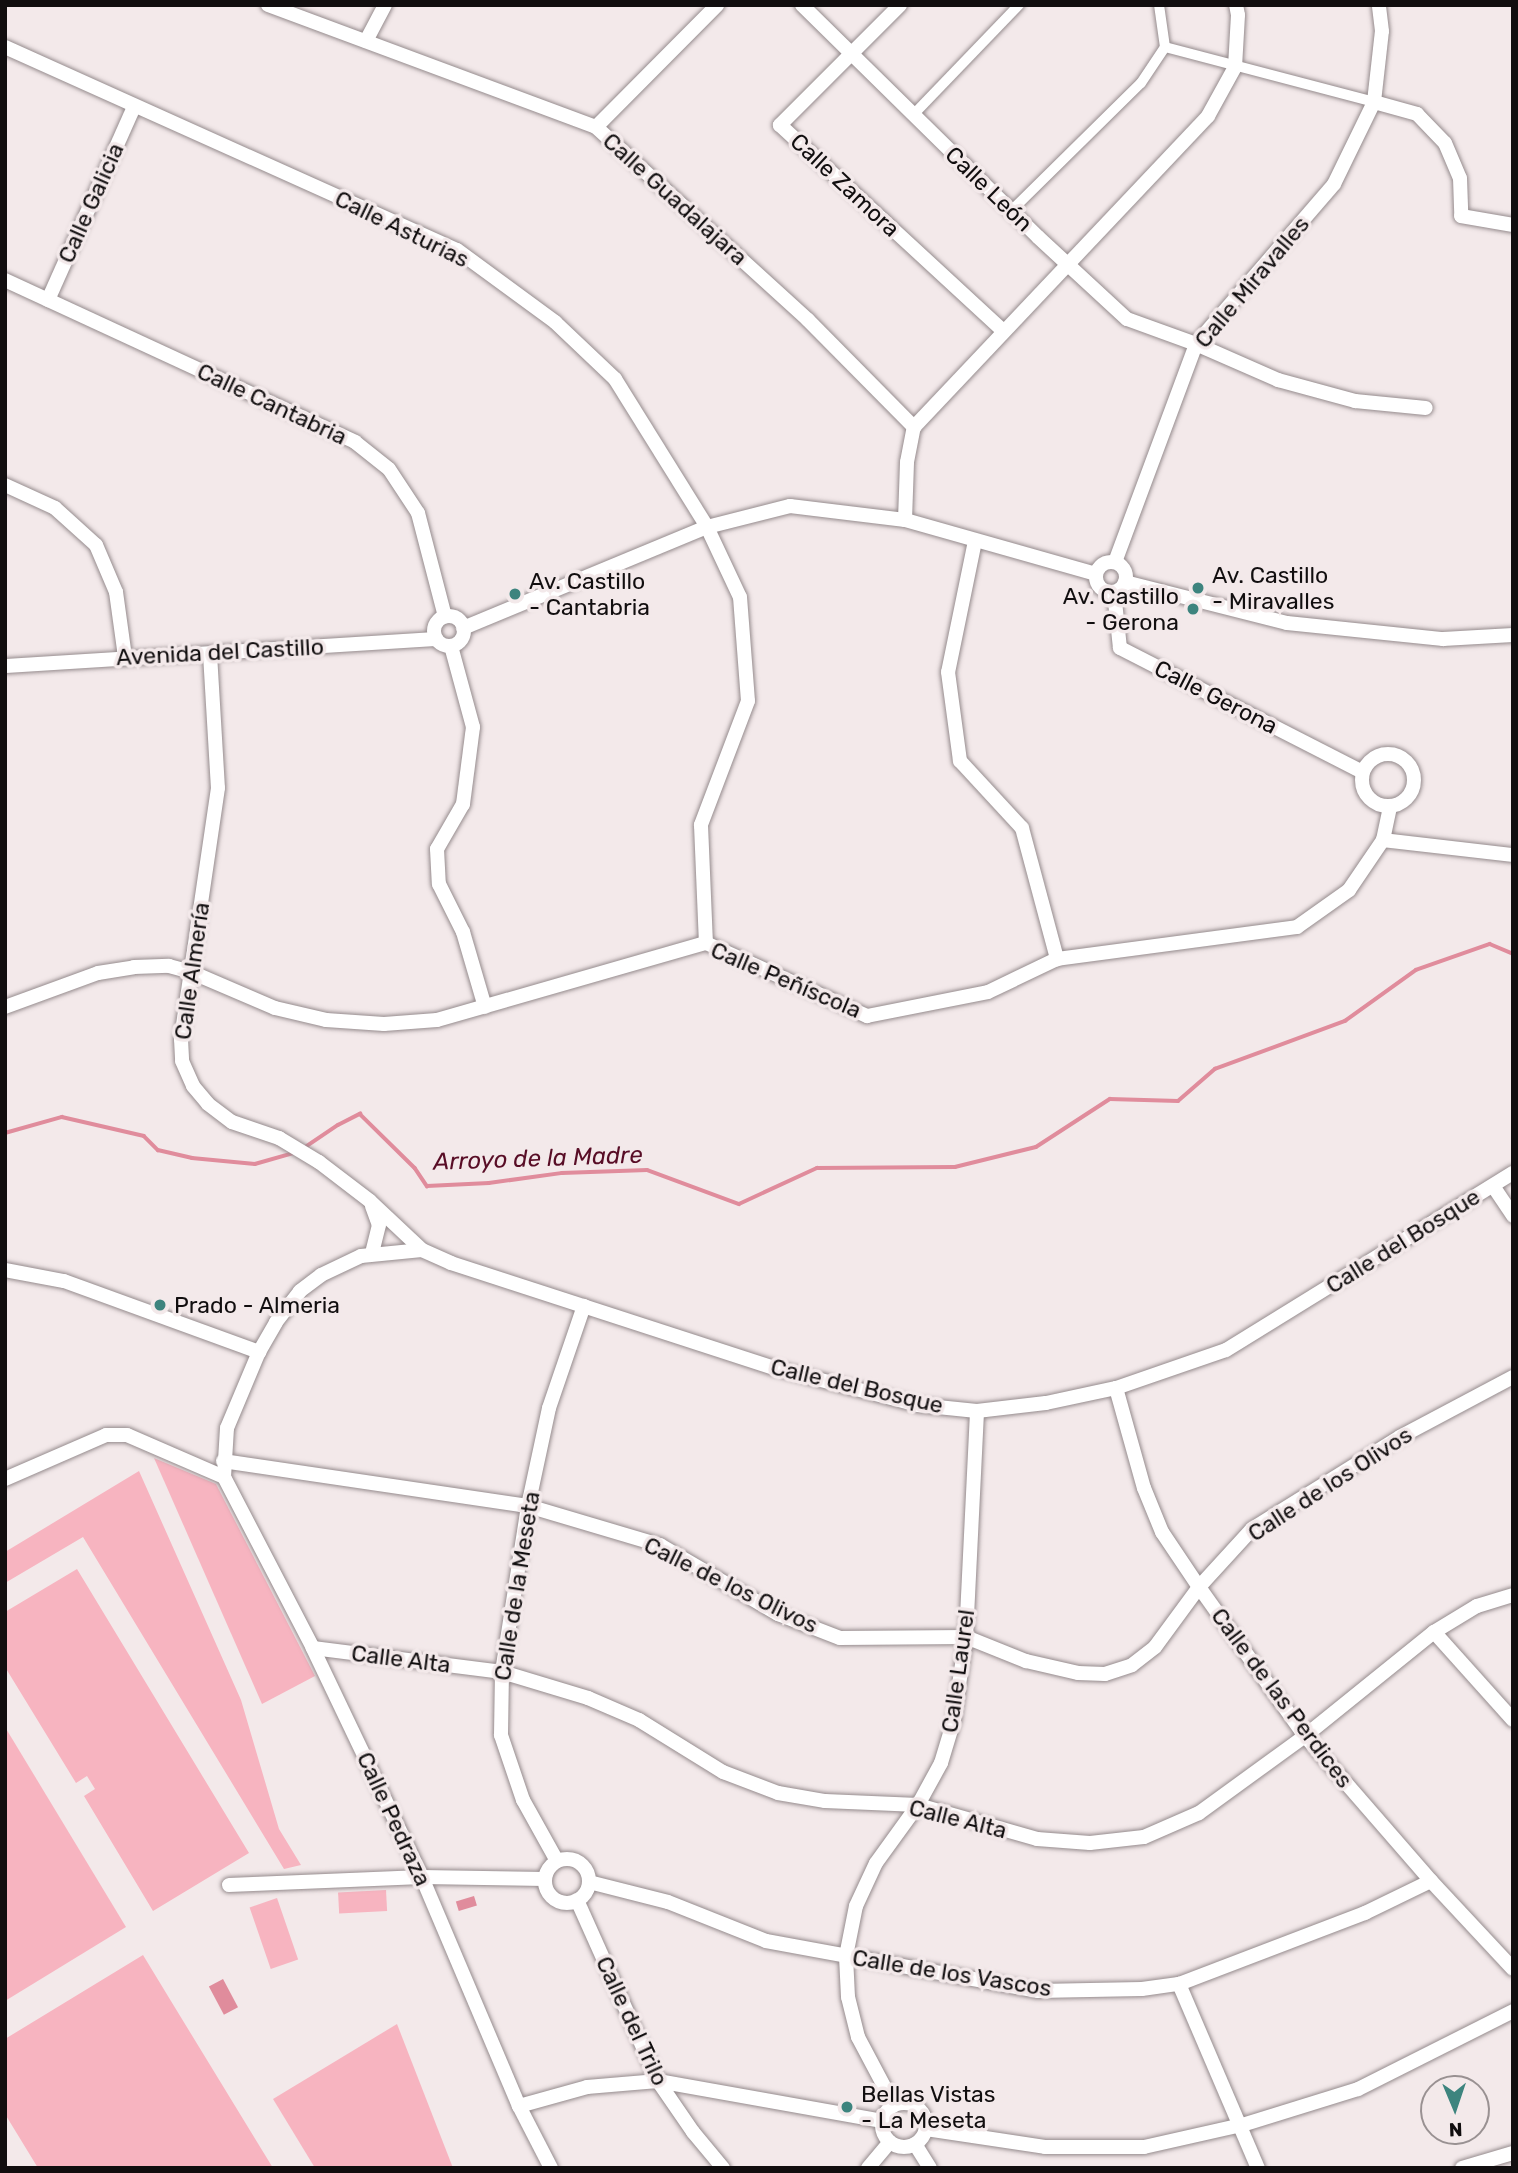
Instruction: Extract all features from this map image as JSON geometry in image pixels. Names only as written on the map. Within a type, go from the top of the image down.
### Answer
[{"type":"street","name":"Calle Guadalajara","points":[[268,5],[596,127],[808,320],[914,428]]},
{"type":"street","points":[[366,41],[385,5]]},
{"type":"street","points":[[596,127],[717,5]]},
{"type":"street","name":"Calle León","points":[[802,5],[1011,211],[1127,318],[1196,344],[1278,380],[1355,401],[1426,408]]},
{"type":"street","name":"Calle Zamora","points":[[900,5],[849,53],[780,125],[1003,331]]},
{"type":"street","points":[[913,115],[1019,5]]},
{"type":"street","points":[[1011,211],[1142,83],[1165,47],[1159,5]]},
{"type":"street","points":[[905,520],[907,462],[914,428],[1208,116],[1235,67],[1238,15],[1236,5]]},
{"type":"street","name":"Calle Miravalles","points":[[1115,562],[1196,344],[1334,184],[1374,102],[1381,31],[1379,5]]},
{"type":"street","name":"Calle Asturias","points":[[5,47],[457,250],[555,322],[615,379],[707,527],[740,597],[748,701],[701,825],[706,943]]},
{"type":"street","points":[[1165,47],[1417,114],[1444,143],[1460,178],[1461,216],[1513,225]]},
{"type":"street","name":"Calle Galicia","points":[[48,300],[134,107]]},
{"type":"street","name":"Calle Cantabria","points":[[5,280],[355,442],[389,469],[418,513],[444,617]]},
{"type":"street","points":[[5,485],[55,508],[96,545],[116,592],[125,657]]},
{"type":"street","points":[[463,628],[707,527],[790,506],[905,520],[1096,574]]},
{"type":"street","points":[[975,541],[947,672],[960,761],[1022,828],[1057,959]]},
{"type":"street","points":[[1119,587],[1123,568],[1115,562],[1100,565],[1096,574],[1100,588],[1119,587],[1287,623],[1443,639],[1513,635]]},
{"type":"street","name":"Calle Gerona","points":[[1119,587],[1120,648],[1362,772]]},
{"type":"street","points":[[444,617],[454,617],[463,628],[460,641],[451,646],[442,645],[436,639],[435,625],[444,617]]},
{"type":"street","name":"Avenida del Castillo","points":[[5,666],[436,639]]},
{"type":"street","points":[[451,646],[472,727],[463,804],[437,849],[439,884],[463,932],[485,1007]]},
{"type":"street","name":"Calle Almería","points":[[210,654],[218,788],[181,1039],[182,1061],[194,1086],[208,1104],[232,1122],[279,1138],[319,1162],[370,1201],[422,1250]]},
{"type":"street","points":[[1377,755],[1400,756],[1409,764],[1414,774],[1414,785],[1409,796],[1390,807],[1381,806],[1367,796],[1361,780],[1362,772],[1377,755]]},
{"type":"street","name":"Calle Peñíscola","points":[[5,1007],[98,973],[134,967],[169,966],[191,972],[275,1008],[326,1020],[384,1024],[437,1020],[706,943],[867,1016],[988,992],[1057,959],[1297,927],[1349,890],[1383,840],[1390,807]]},
{"type":"street","points":[[1383,840],[1513,855]]},
{"type":"street","name":"Calle del Bosque","points":[[224,1477],[227,1428],[259,1352],[276,1322],[300,1291],[321,1275],[383,1245],[422,1250],[451,1263],[584,1307],[841,1387],[918,1405],[978,1411],[1046,1403],[1116,1388],[1227,1350],[1513,1173]]},
{"type":"street","points":[[1493,1186],[1513,1216]]},
{"type":"street","points":[[370,1201],[383,1245]]},
{"type":"street","points":[[387,1224],[398,1228],[405,1243],[383,1245],[387,1224]]},
{"type":"street","points":[[5,1270],[64,1281],[259,1352]]},
{"type":"street","name":"Calle de la Meseta","points":[[557,1861],[523,1800],[501,1735],[502,1672],[528,1506],[549,1408],[584,1307]]},
{"type":"street","name":"Calle de los Olivos","points":[[223,1461],[528,1506],[660,1545],[778,1614],[840,1638],[966,1637],[1026,1661],[1078,1673],[1105,1674],[1132,1665],[1154,1647],[1199,1587],[1252,1529],[1400,1437],[1513,1377]]},
{"type":"street","name":"Calle de las Perdices","points":[[1116,1388],[1162,1532],[1199,1587],[1306,1736],[1431,1881],[1513,1969]]},
{"type":"street","name":"Calle Laurel","points":[[894,2105],[858,2037],[848,1997],[846,1956],[856,1906],[876,1863],[918,1805],[941,1763],[954,1720],[966,1637],[978,1411]]},
{"type":"street","points":[[5,1479],[106,1435],[127,1436],[224,1477]]},
{"type":"street","name":"Calle Pedraza","points":[[224,1477],[313,1648],[422,1877],[519,2106],[551,2168]]},
{"type":"street","name":"Calle Alta","points":[[313,1648],[502,1672],[588,1698],[639,1720],[723,1772],[778,1793],[825,1801],[918,1805],[1037,1839],[1090,1843],[1144,1838],[1199,1813],[1306,1736],[1434,1632],[1477,1606],[1513,1595]]},
{"type":"street","points":[[1434,1632],[1513,1720]]},
{"type":"street","points":[[575,1860],[588,1873],[589,1882],[587,1890],[577,1900],[568,1903],[551,1896],[545,1879],[557,1861],[575,1860]]},
{"type":"street","points":[[229,1885],[422,1877],[545,1879]]},
{"type":"street","name":"Calle de los Vascos","points":[[589,1882],[668,1902],[766,1941],[1038,1991],[1142,1989],[1179,1984],[1365,1913],[1431,1881]]},
{"type":"street","name":"Calle del Trilo","points":[[577,1900],[657,2081],[692,2132],[723,2168]]},
{"type":"street","points":[[1179,1984],[1242,2125],[1258,2168]]},
{"type":"street","points":[[926,2129],[1045,2147],[1131,2147],[1242,2125],[1358,2089],[1513,2011]]},
{"type":"street","points":[[519,2106],[587,2087],[657,2081],[882,2121]]},
{"type":"street","points":[[910,2104],[922,2113],[926,2129],[915,2144],[907,2147],[890,2142],[882,2129],[882,2121],[894,2105],[910,2104]]},
{"type":"street","points":[[869,2168],[890,2142]]},
{"type":"street","points":[[915,2144],[930,2168]]},
{"type":"street","points":[[1462,2168],[1513,2153]]},
{"type":"shaded area","points":[[154,1458],[216,1484],[315,1676],[262,1704]]},
{"type":"shaded area","points":[[139,1471],[241,1700],[279,1829],[301,1865],[284,1869],[83,1537],[5,1583],[5,1552]]},
{"type":"shaded area","points":[[77,1569],[249,1853],[153,1911],[84,1796],[95,1789],[87,1776],[76,1783],[5,1667],[5,1612]]},
{"type":"shaded area","points":[[5,1727],[126,1927],[5,2001]]},
{"type":"shaded area","points":[[386,1890],[387,1911],[339,1913],[338,1893]]},
{"type":"shaded area","points":[[474,1896],[477,1906],[459,1911],[456,1902]]},
{"type":"shaded area","points":[[277,1898],[298,1959],[271,1969],[250,1907]]},
{"type":"shaded area","points":[[143,1955],[273,2168],[38,2168],[5,2114],[5,2039]]},
{"type":"shaded area","points":[[223,1979],[238,2007],[224,2015],[209,1987]]},
{"type":"shaded area","points":[[397,2024],[453,2168],[315,2168],[273,2099]]},
{"type":"waterway","name":"Arroyo de la Madre","points":[[304,1148],[360,1114],[415,1168],[427,1186],[489,1183],[562,1173],[647,1170],[739,1204],[817,1168],[955,1167],[1036,1147],[1110,1099],[1178,1101],[1215,1069],[1345,1021],[1416,970],[1490,944],[1513,954]]},
{"type":"waterway","name":"Arroyo de la Madre","points":[[5,1133],[62,1117],[144,1136],[158,1150],[192,1158],[255,1164],[294,1153]]},
{"type":"place","name":"Av. Castillo - Miravalles","points":[[1198,588]]},
{"type":"place","name":"Av. Castillo - Cantabria","points":[[515,594]]},
{"type":"place","name":"Av. Castillo - Gerona","points":[[1193,609]]},
{"type":"place","name":"Prado - Almeria","points":[[160,1305]]},
{"type":"place","name":"Bellas Vistas - La Meseta","points":[[847,2107]]}]
